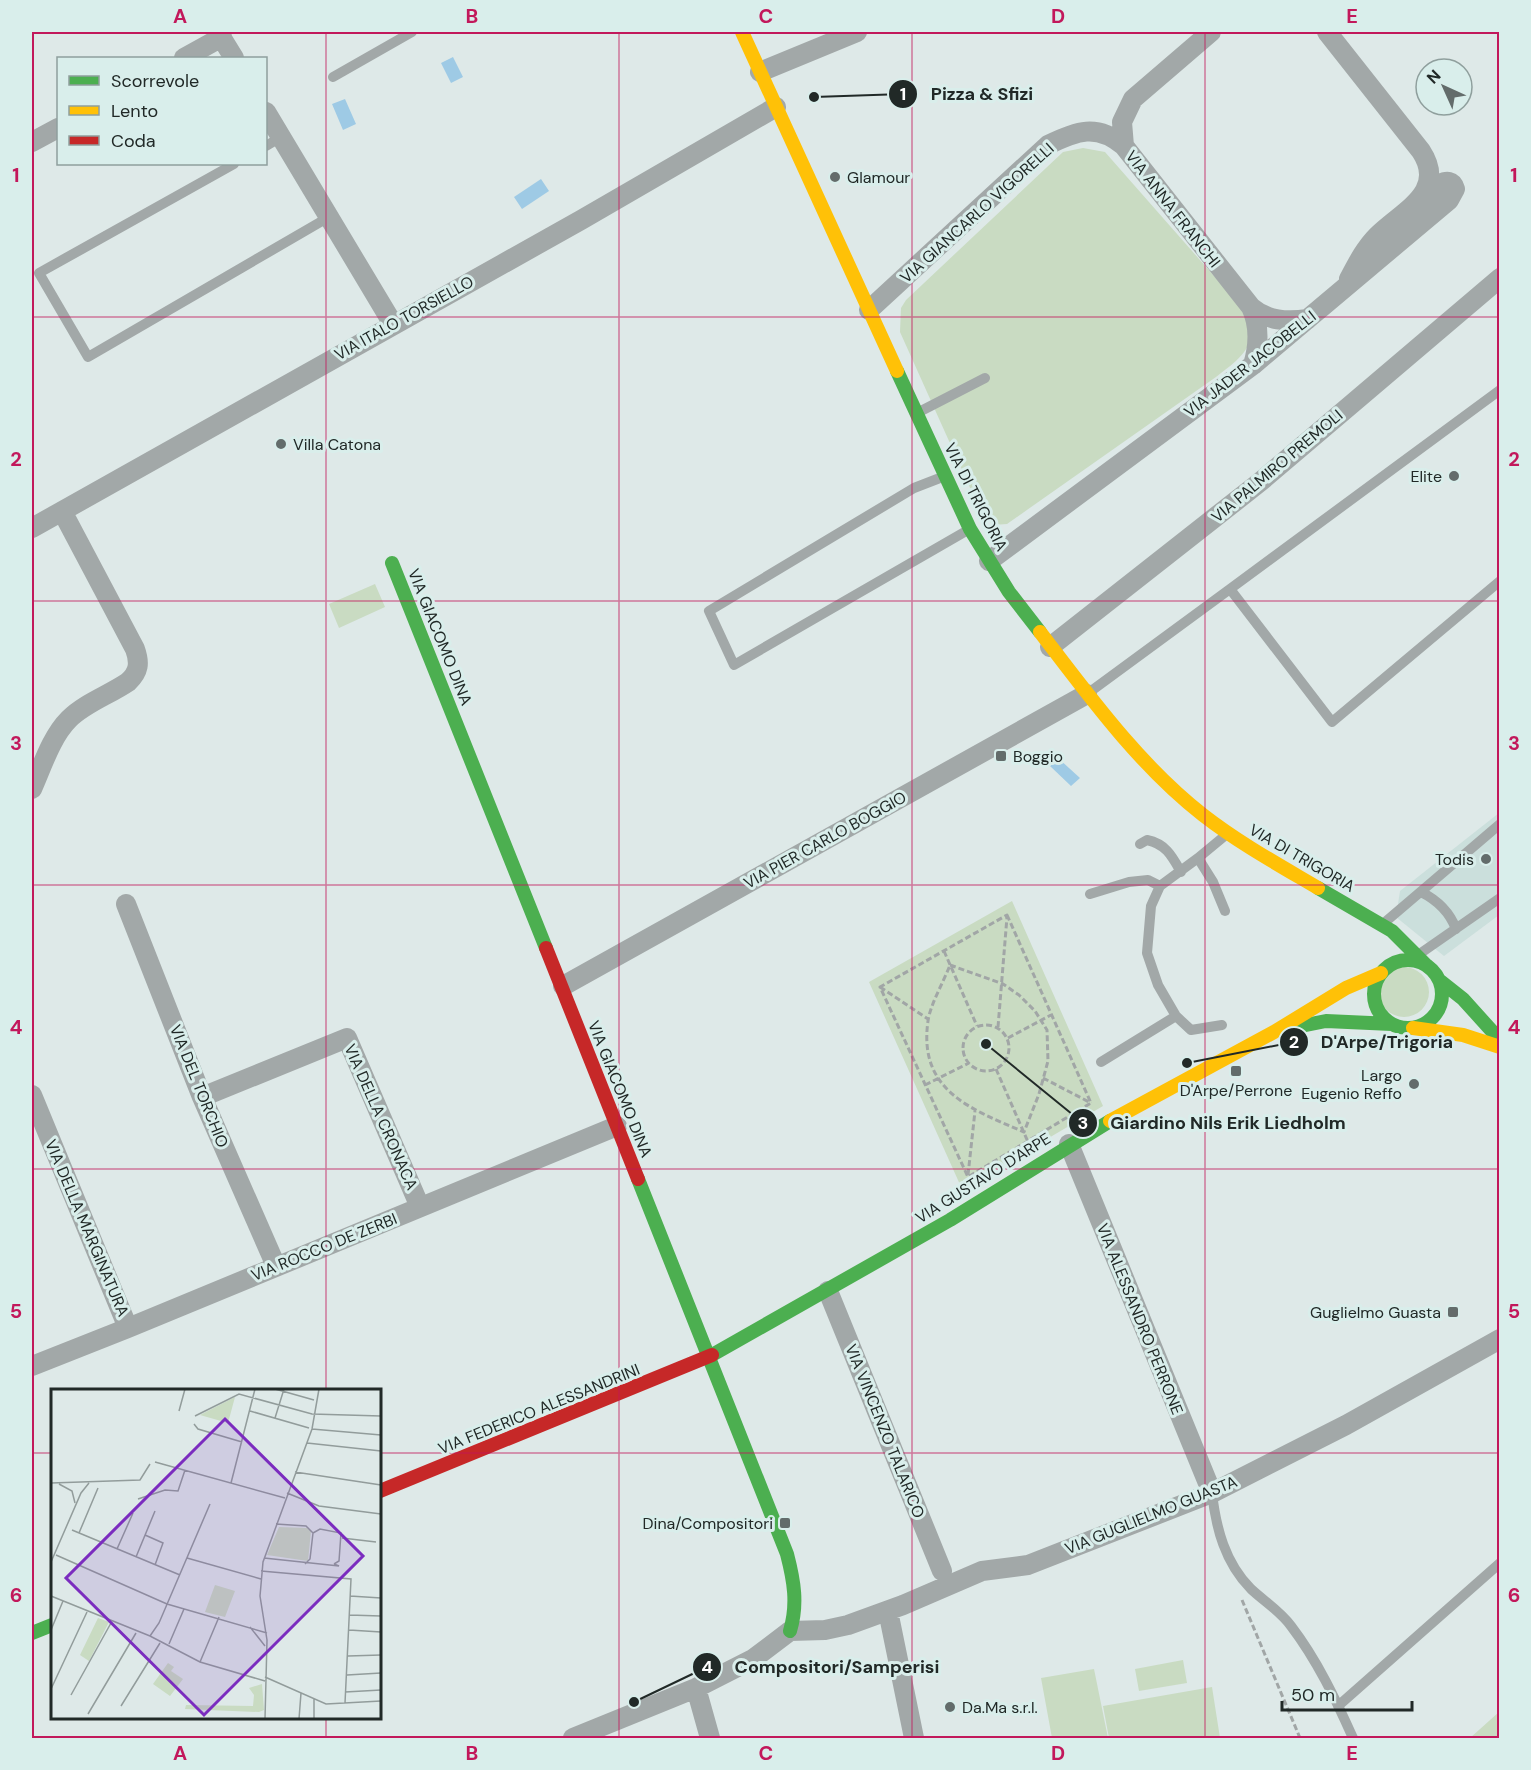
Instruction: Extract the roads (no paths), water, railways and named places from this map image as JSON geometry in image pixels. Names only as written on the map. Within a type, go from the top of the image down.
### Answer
[{"type":"street","name":"VIA DI TRIGORIA","points":[[742,32],[970,529],[1009,592],[1087,694],[1160,775],[1203,815],[1228,833],[1376,921],[1396,935],[1422,960]]},
{"type":"street","points":[[760,72],[857,32]]},
{"type":"street","name":"VIA ANNA FRANCHI","points":[[1211,32],[1133,99],[1122,122],[1124,146],[1251,308],[1257,328],[1257,348],[1253,365]]},
{"type":"street","points":[[1327,32],[1427,162],[1430,171],[1429,181],[1423,194],[1367,248],[1344,289]]},
{"type":"street","points":[[186,57],[220,34],[233,57]]},
{"type":"street","name":"VIA ITALO TORSIELLO","points":[[32,528],[581,220],[776,107]]},
{"type":"street","points":[[267,116],[273,142],[329,218],[393,324]]},
{"type":"street","points":[[32,142],[57,129]]},
{"type":"street","name":"VIA GIANCARLO VIGORELLI","points":[[869,310],[1048,145],[1072,134],[1094,131],[1110,135],[1124,146]]},
{"type":"street","name":"VIA JADER JACOBELLI","points":[[989,561],[1253,365],[1449,200],[1455,189],[1454,184],[1443,182],[1413,206]]},
{"type":"street","name":"VIA PALMIRO PREMOLI","points":[[1050,647],[1260,482],[1500,278]]},
{"type":"street","name":"VIA ANNA FRANCHI","points":[[1251,308],[1270,318],[1289,321],[1308,319]]},
{"type":"street","points":[[32,789],[65,724],[79,712],[128,682],[139,666],[135,649],[62,511]]},
{"type":"street","name":"VIA GIACOMO DINA","points":[[392,563],[563,986],[616,1126],[711,1356],[770,1509],[787,1558],[796,1600],[795,1617],[790,1631]]},
{"type":"street","name":"VIA PIER CARLO BOGGIO","points":[[563,986],[1087,694]]},
{"type":"street","name":"VIA DEL TORCHIO","points":[[126,904],[202,1097],[276,1266]]},
{"type":"street","points":[[1376,921],[1381,945],[1381,973],[1374,996],[1383,1017],[1402,1028],[1463,1035],[1500,1047]]},
{"type":"street","points":[[1381,973],[1397,962],[1422,960],[1439,980],[1442,990],[1438,1011],[1423,1025],[1413,1028]]},
{"type":"street","name":"VIA GUSTAVO D'ARPE","points":[[711,1356],[975,1205],[1069,1144],[1274,1032],[1337,993],[1381,973]]},
{"type":"street","points":[[1439,980],[1463,999],[1500,1040]]},
{"type":"street","name":"VIA GUSTAVO D'ARPE","points":[[1274,1032],[1316,1022],[1392,1024]]},
{"type":"street","name":"VIA DELLA CRONACA","points":[[202,1097],[347,1038],[420,1207]]},
{"type":"street","name":"VIA DELLA MARGINATURA","points":[[32,1095],[128,1328]]},
{"type":"street","name":"VIA ROCCO DE ZERBI","points":[[32,1366],[616,1126]]},
{"type":"street","name":"VIA ALESSANDRO PERRONE","points":[[1069,1144],[1212,1493]]},
{"type":"street","name":"VIA VINCENZO TALARICO","points":[[828,1291],[942,1571]]},
{"type":"street","name":"VIA GUGLIELMO GUASTA","points":[[790,1631],[833,1629],[888,1611],[975,1573],[989,1569],[1018,1568],[1028,1565],[1212,1493],[1346,1425],[1500,1339]]},
{"type":"street","name":"VIA FEDERICO ALESSANDRINI","points":[[381,1491],[711,1356]]},
{"type":"street","points":[[888,1611],[914,1738]]},
{"type":"street","points":[[32,1633],[51,1625]]},
{"type":"street","points":[[573,1738],[696,1688],[753,1659],[790,1631]]},
{"type":"street","points":[[696,1688],[710,1738]]},
{"type":"lane","points":[[333,76],[412,32]]},
{"type":"lane","points":[[232,165],[39,273],[88,357],[329,218]]},
{"type":"lane","points":[[917,414],[985,378]]},
{"type":"lane","points":[[1087,694],[1500,390]]},
{"type":"lane","points":[[945,476],[914,488],[709,611],[734,665],[970,529]]},
{"type":"lane","points":[[1230,589],[1332,722],[1500,581]]},
{"type":"lane","points":[[1376,921],[1421,892],[1500,824]]},
{"type":"lane","points":[[1222,1025],[1191,1029],[1176,1016],[1158,985],[1147,953],[1151,906],[1160,886],[1181,872],[1228,833]]},
{"type":"lane","points":[[1140,844],[1147,840],[1157,843],[1171,853],[1181,872]]},
{"type":"lane","points":[[1198,858],[1213,882],[1225,911]]},
{"type":"lane","points":[[1090,894],[1129,882],[1148,880],[1160,886]]},
{"type":"lane","points":[[1421,892],[1432,898],[1452,919],[1456,930]]},
{"type":"lane","points":[[1422,960],[1456,930],[1500,898]]},
{"type":"lane","points":[[1101,1062],[1176,1016]]},
{"type":"lane","points":[[1212,1493],[1221,1538],[1230,1560],[1244,1580],[1292,1626],[1306,1647],[1353,1738]]},
{"type":"lane","points":[[1338,1706],[1500,1563]]},
{"type":"water","points":[[453,57],[463,77],[451,83],[441,63]]},
{"type":"water","points":[[345,99],[356,124],[343,130],[332,104]]},
{"type":"water","points":[[541,179],[549,191],[522,209],[514,197]]},
{"type":"water","points":[[1058,758],[1080,778],[1071,786],[1050,766]]},
{"type":"place","name":"Pizza & Sfizi","points":[[814,97]]},
{"type":"place","name":"Glamour","points":[[835,177]]},
{"type":"place","name":"Villa Catona","points":[[281,444]]},
{"type":"place","name":"Elite","points":[[1454,476]]},
{"type":"place","name":"Boggio","points":[[1001,756]]},
{"type":"place","name":"Todis","points":[[1486,859]]},
{"type":"place","name":"Giardino Nils Erik Liedholm","points":[[986,1044]]},
{"type":"place","name":"D'Arpe/Trigoria","points":[[1187,1063]]},
{"type":"place","name":"D'Arpe/Perrone","points":[[1236,1071]]},
{"type":"place","name":"Largo Eugenio Reffo","points":[[1414,1084]]},
{"type":"place","name":"Guglielmo Guasta","points":[[1453,1312]]},
{"type":"place","name":"Dina/Compositori","points":[[785,1523]]},
{"type":"place","name":"Compositori/Samperisi","points":[[634,1702]]},
{"type":"place","name":"Da.Ma s.r.l.","points":[[950,1707]]}]
